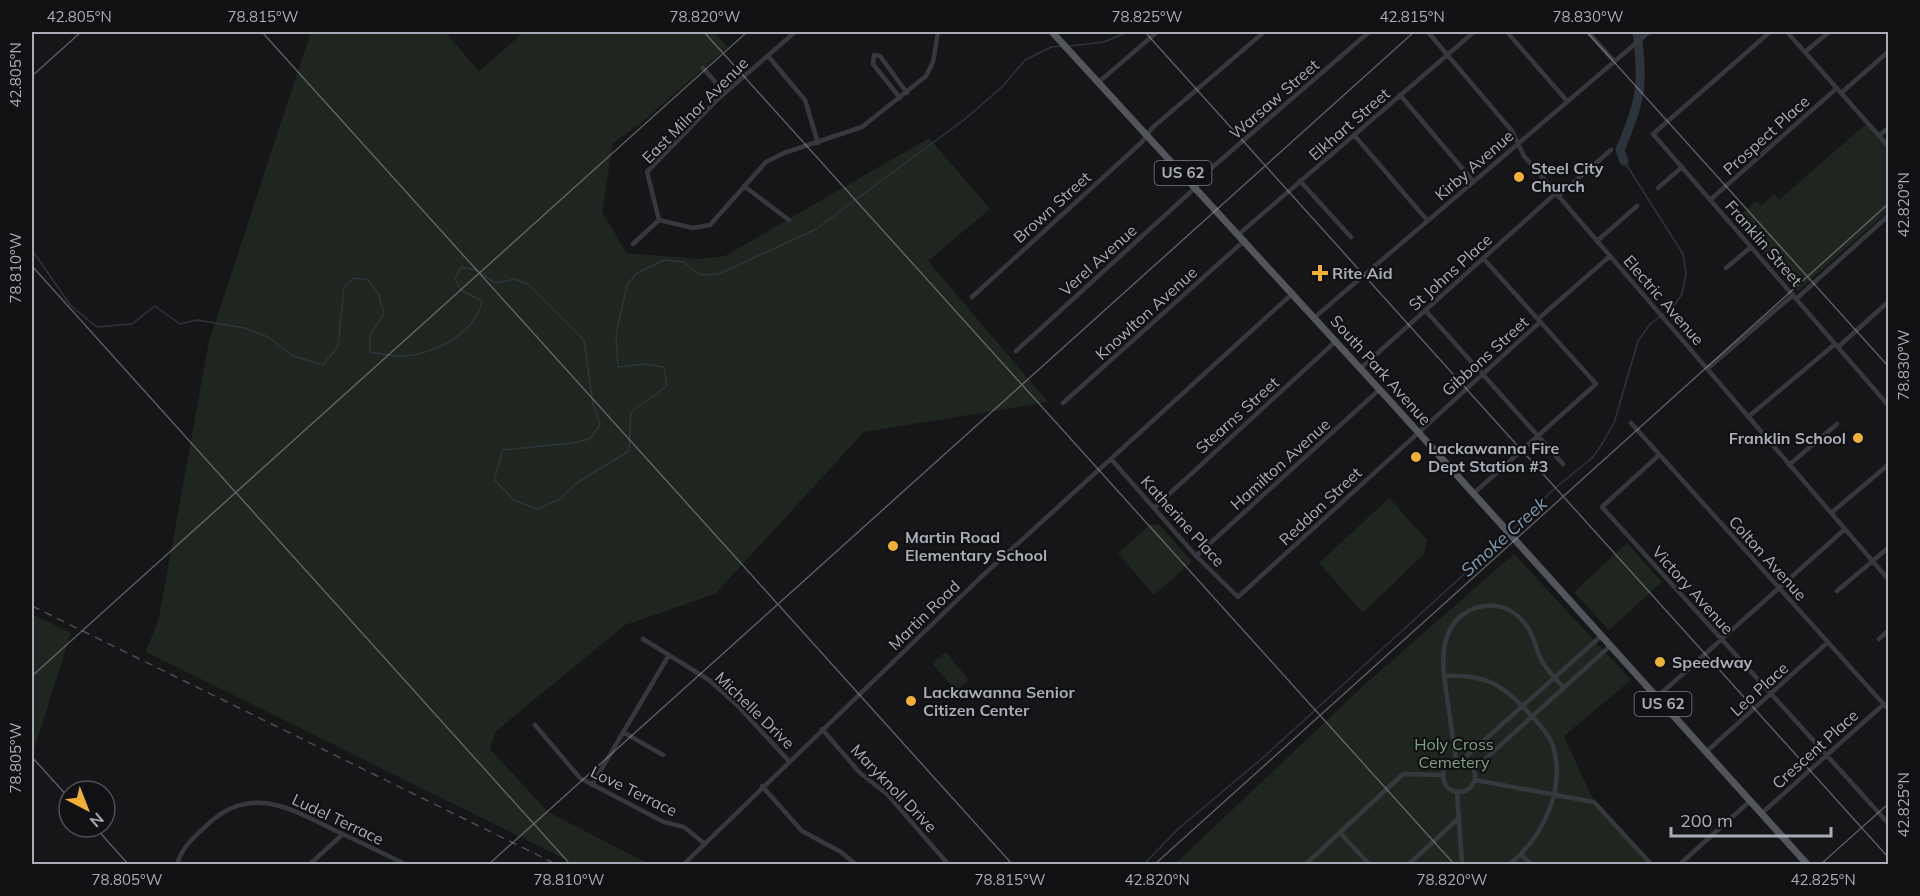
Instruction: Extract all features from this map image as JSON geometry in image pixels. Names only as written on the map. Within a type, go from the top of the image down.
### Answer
[{"type":"main road","name":"South Park Avenue","points":[[1052,32],[1419,431],[1807,864]]},
{"type":"street","name":"East Milnor Avenue","points":[[659,220],[647,172],[725,93],[795,32]]},
{"type":"street","points":[[633,244],[659,220],[693,228],[710,225],[760,166],[775,157],[862,127],[923,80],[930,69],[938,32]]},
{"type":"street","points":[[1099,82],[1157,32]]},
{"type":"street","name":"Brown Street","points":[[972,297],[1147,134],[1264,32]]},
{"type":"street","name":"Warsaw Street","points":[[1194,185],[1369,32]]},
{"type":"street","name":"Electric Avenue","points":[[1428,32],[1512,131],[1524,156],[1888,579]]},
{"type":"street","name":"Elkhart Street","points":[[1239,234],[1474,32]]},
{"type":"street","points":[[1508,32],[1567,101]]},
{"type":"street","points":[[1588,32],[1614,61]]},
{"type":"street","name":"Kirby Avenue","points":[[1315,317],[1649,32]]},
{"type":"street","name":"Franklin Street","points":[[1770,32],[1653,134],[1888,405]]},
{"type":"street","points":[[1787,32],[1888,146]]},
{"type":"street","points":[[1805,52],[1829,32]]},
{"type":"street","points":[[1841,93],[1888,52]]},
{"type":"street","points":[[768,56],[805,100],[818,143]]},
{"type":"street","points":[[900,98],[873,64],[874,56],[880,56],[907,93]]},
{"type":"street","points":[[703,68],[725,93]]},
{"type":"street","name":"Prospect Place","points":[[1710,200],[1837,88]]},
{"type":"street","points":[[1400,95],[1473,180]]},
{"type":"street","points":[[1880,136],[1888,128]]},
{"type":"street","points":[[1354,135],[1427,220]]},
{"type":"street","name":"St Johns Place","points":[[1361,368],[1483,258],[1611,150]]},
{"type":"street","points":[[1658,188],[1682,167]]},
{"type":"street","points":[[1300,181],[1351,237]]},
{"type":"street","name":"Verel Avenue","points":[[1016,351],[1194,185]]},
{"type":"street","points":[[744,186],[789,219]]},
{"type":"street","points":[[1597,241],[1637,206]]},
{"type":"street","points":[[1707,369],[1795,297],[1888,216]]},
{"type":"street","name":"Knowlton Avenue","points":[[1063,403],[1245,240]]},
{"type":"street","points":[[1726,268],[1751,247]]},
{"type":"street","name":"Gibbons Street","points":[[1419,431],[1610,256]]},
{"type":"street","points":[[1474,493],[1596,384],[1483,258]]},
{"type":"street","name":"Martin Road","points":[[685,864],[762,786],[980,578],[1293,294]]},
{"type":"street","points":[[1748,417],[1888,302]]},
{"type":"street","points":[[1425,310],[1563,464]]},
{"type":"street","name":"Stearns Street","points":[[1154,508],[1336,341]]},
{"type":"street","name":"Hamilton Avenue","points":[[1196,556],[1380,389]]},
{"type":"street","points":[[1884,399],[1888,395]]},
{"type":"street","name":"Colton Avenue","points":[[1631,423],[1888,709]]},
{"type":"street","points":[[1790,465],[1838,424]]},
{"type":"street","name":"Reddon Street","points":[[1238,597],[1419,431]]},
{"type":"street","name":"Victory Avenue","points":[[1659,454],[1602,507],[1888,823]]},
{"type":"street","name":"Katherine Place","points":[[1111,459],[1196,556],[1238,597]]},
{"type":"street","points":[[1831,513],[1888,465]]},
{"type":"street","points":[[1656,697],[1845,529]]},
{"type":"street","points":[[1837,591],[1888,548]]},
{"type":"street","points":[[1474,769],[1459,760],[1444,676],[1443,657],[1449,632],[1462,615],[1490,604],[1503,606],[1517,615],[1527,626],[1539,657],[1564,688]]},
{"type":"street","points":[[1879,639],[1888,631]]},
{"type":"street","points":[[1474,769],[1475,780],[1468,790],[1458,792],[1447,787],[1443,776],[1448,764],[1459,760],[1601,636]]},
{"type":"street","name":"Michelle Drive","points":[[642,639],[709,680],[737,705],[789,761]]},
{"type":"street","name":"Leo Place","points":[[1706,752],[1828,642]]},
{"type":"street","points":[[1474,769],[1610,646]]},
{"type":"street","points":[[592,785],[669,655]]},
{"type":"street","points":[[1444,676],[1470,675],[1500,686],[1532,717],[1552,744],[1557,772],[1554,794],[1546,817],[1527,851],[1510,864]]},
{"type":"street","name":"Crescent Place","points":[[1762,813],[1884,704]]},
{"type":"street","name":"Love Terrace","points":[[535,724],[580,778],[664,822],[684,827],[705,844]]},
{"type":"street","name":"Maryknoll Drive","points":[[822,729],[860,773],[887,794],[948,864]]},
{"type":"street","points":[[623,732],[663,755]]},
{"type":"street","points":[[1306,864],[1403,774],[1443,776]]},
{"type":"street","points":[[1475,780],[1594,802],[1651,864]]},
{"type":"street","points":[[762,786],[802,831],[841,852],[855,864]]},
{"type":"street","points":[[1458,792],[1462,864]]},
{"type":"street","points":[[1680,864],[1750,801]]},
{"type":"street","name":"Ludel Terrace","points":[[177,864],[182,848],[213,819],[231,808],[249,803],[267,802],[287,807],[405,864]]},
{"type":"street","points":[[1409,864],[1459,819]]},
{"type":"street","points":[[1340,833],[1369,864]]},
{"type":"street","points":[[310,864],[343,834]]},
{"type":"street","points":[[1521,855],[1531,864]]},
{"type":"green space","points":[[311,32],[445,32],[479,71],[524,32],[714,32],[728,47],[640,124],[613,143],[602,212],[627,253],[698,259],[725,256],[929,138],[990,209],[928,261],[1048,402],[864,432],[715,594],[625,625],[495,732],[490,749],[548,812],[649,864],[575,864],[146,652],[159,618],[209,341]]},
{"type":"green space","points":[[1866,124],[1888,149],[1888,211],[1798,291],[1735,220],[1756,201],[1761,206],[1774,194],[1779,200]]},
{"type":"green space","points":[[1389,498],[1427,540],[1424,554],[1363,613],[1319,563]]},
{"type":"green space","points":[[1159,524],[1192,562],[1154,595],[1118,553],[1150,525]]},
{"type":"green space","points":[[1627,543],[1662,582],[1609,630],[1574,592]]},
{"type":"green space","name":"Holy Cross Cemetery","points":[[1514,554],[1631,680],[1564,736],[1595,804],[1651,864],[1175,864],[1362,687]]},
{"type":"green space","points":[[32,614],[71,633],[32,756]]},
{"type":"green space","points":[[946,652],[969,680],[956,691],[932,663]]},
{"type":"waterway","points":[[1070,46],[1104,42],[1128,32]]},
{"type":"waterway","name":"Smoke Creek","points":[[1624,161],[1620,150],[1639,92],[1640,66],[1637,32]]},
{"type":"waterway","points":[[32,250],[71,306],[97,327],[132,324],[155,306],[180,324],[197,320],[245,328],[268,337],[293,356],[323,365],[338,346],[344,287],[354,278],[368,280],[379,295],[384,314],[370,334],[370,352],[391,356],[411,355],[437,348],[471,324],[482,301],[461,290],[455,279],[461,267],[476,270],[496,283],[515,279],[528,284],[584,340],[593,404],[600,425],[590,439],[503,450],[494,480],[514,500],[537,509],[560,499],[578,482],[629,451],[631,412],[667,386],[664,367],[644,364],[618,367],[616,335],[627,285],[637,273],[664,260],[683,262],[700,275],[719,274],[816,229],[965,119],[1002,87],[1025,60],[1051,47],[1062,46]]},
{"type":"waterway","name":"Smoke Creek","points":[[1511,531],[1554,489],[1592,458],[1614,423],[1638,341],[1650,324],[1673,307],[1682,294],[1686,273],[1683,254],[1624,161]]},
{"type":"waterway","name":"Smoke Creek","points":[[1144,864],[1178,829],[1266,755],[1507,535]]},
{"type":"railway","points":[[32,606],[556,864]]},
{"type":"place","name":"Steel City Church","points":[[1519,177]]},
{"type":"place","name":"Rite Aid","points":[[1320,273]]},
{"type":"place","name":"Franklin School","points":[[1858,438]]},
{"type":"place","name":"Lackawanna Fire Dept Station #3","points":[[1416,457]]},
{"type":"place","name":"Martin Road Elementary School","points":[[893,546]]},
{"type":"place","name":"Speedway","points":[[1660,662]]},
{"type":"place","name":"Lackawanna Senior Citizen Center","points":[[911,701]]}]
